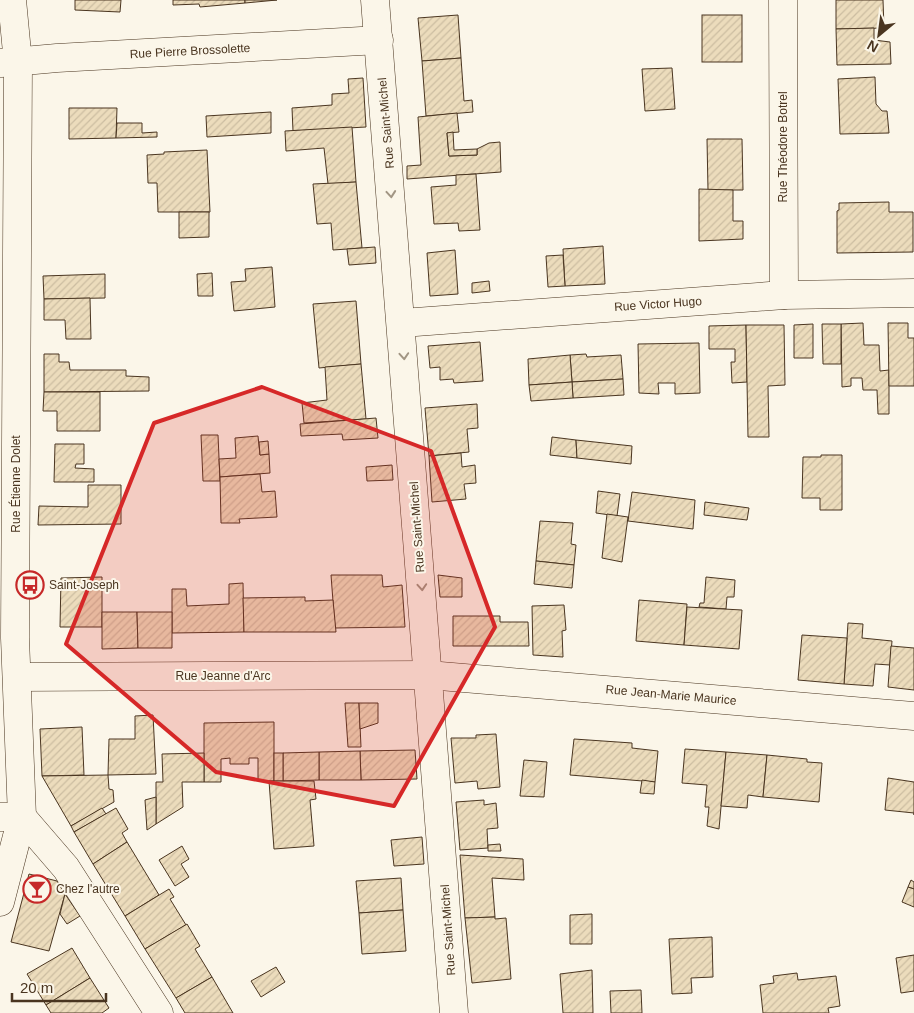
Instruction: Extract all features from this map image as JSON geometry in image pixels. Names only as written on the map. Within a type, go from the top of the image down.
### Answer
[{"type":"street","name":"Rue Étienne Dolet","points":[[0,902],[11,817],[17,677],[8,349],[9,63],[12,0]]},
{"type":"street","name":"Rue Saint-Michel","points":[[375,0],[402,323],[454,1013]]},
{"type":"street","name":"Rue Théodore Botrel","points":[[783,0],[784,295]]},
{"type":"street","name":"Rue Pierre Brossolette","points":[[9,63],[57,58],[379,40]]},
{"type":"street","name":"Rue Victor Hugo","points":[[402,323],[784,295],[914,294]]},
{"type":"street","name":"Rue Jeanne d'Arc","points":[[17,677],[428,675]]},
{"type":"street","name":"Rue Jean-Marie Maurice","points":[[428,675],[914,716]]},
{"type":"street","points":[[11,817],[66,868],[159,1013]]},
{"type":"highlighted area","points":[[262,387],[431,451],[495,627],[394,806],[216,772],[66,644],[154,423]]},
{"type":"building","points":[[75,0],[121,0],[120,12],[75,10]]},
{"type":"building","points":[[173,0],[245,0],[245,3],[200,7],[199,4],[173,5]]},
{"type":"building","points":[[245,0],[277,0],[245,3]]},
{"type":"building","points":[[836,0],[883,0],[884,28],[836,29]]},
{"type":"building","points":[[458,15],[461,58],[422,61],[418,18]]},
{"type":"building","points":[[702,15],[742,15],[742,62],[702,62]]},
{"type":"building","points":[[874,28],[874,40],[890,42],[891,64],[837,65],[836,29]]},
{"type":"building","points":[[461,58],[464,101],[472,100],[473,112],[426,116],[422,61]]},
{"type":"building","points":[[672,68],[675,109],[645,111],[642,69]]},
{"type":"building","points":[[875,77],[876,104],[882,111],[887,111],[889,133],[840,134],[838,79]]},
{"type":"building","points":[[363,78],[366,127],[293,131],[292,108],[332,105],[332,94],[349,93],[348,79]]},
{"type":"building","points":[[69,108],[117,108],[116,138],[69,139]]},
{"type":"building","points":[[271,112],[271,133],[207,137],[206,116]]},
{"type":"building","points":[[457,113],[459,132],[447,133],[449,156],[477,155],[477,149],[489,143],[500,142],[501,172],[407,179],[407,166],[421,165],[418,117]]},
{"type":"building","points":[[117,123],[142,123],[142,133],[157,132],[157,137],[116,138]]},
{"type":"building","points":[[352,127],[356,182],[328,184],[324,148],[286,151],[285,131]]},
{"type":"building","points":[[453,132],[454,150],[477,149],[477,155],[449,156],[447,133]]},
{"type":"building","points":[[707,139],[742,139],[743,190],[708,190]]},
{"type":"building","points":[[207,150],[210,212],[158,212],[157,183],[148,183],[147,155],[164,154],[164,152]]},
{"type":"building","points":[[476,174],[480,230],[459,231],[458,223],[434,224],[431,187],[456,185],[456,175]]},
{"type":"building","points":[[356,182],[362,248],[333,250],[331,223],[317,224],[313,184]]},
{"type":"building","points":[[699,189],[733,190],[733,221],[743,221],[743,239],[699,241]]},
{"type":"building","points":[[889,202],[889,212],[913,212],[913,252],[837,253],[837,211],[839,210],[839,203]]},
{"type":"building","points":[[179,212],[209,212],[209,237],[179,238]]},
{"type":"building","points":[[603,246],[605,284],[565,286],[563,249]]},
{"type":"building","points":[[375,247],[376,263],[349,265],[347,249]]},
{"type":"building","points":[[455,250],[458,294],[430,296],[427,253]]},
{"type":"building","points":[[563,255],[565,286],[548,287],[546,256]]},
{"type":"building","points":[[272,267],[275,307],[234,311],[231,282],[246,281],[245,269]]},
{"type":"building","points":[[212,273],[213,296],[198,296],[197,274]]},
{"type":"building","points":[[105,274],[105,298],[44,299],[43,276]]},
{"type":"building","points":[[489,281],[490,291],[472,293],[472,283]]},
{"type":"building","points":[[90,298],[91,339],[66,339],[65,320],[44,320],[44,299]]},
{"type":"building","points":[[356,301],[361,364],[319,368],[313,304]]},
{"type":"building","points":[[863,323],[864,345],[879,345],[880,371],[889,370],[889,414],[878,414],[877,390],[863,390],[862,378],[851,378],[851,386],[842,387],[841,324]]},
{"type":"building","points":[[888,323],[908,323],[908,338],[914,338],[914,386],[889,386]]},
{"type":"building","points":[[813,324],[813,358],[794,358],[794,325]]},
{"type":"building","points":[[822,324],[841,324],[841,364],[823,364]]},
{"type":"building","points":[[746,325],[747,382],[732,383],[731,362],[735,362],[735,349],[709,349],[709,326]]},
{"type":"building","points":[[746,325],[784,325],[785,385],[768,386],[769,437],[748,437]]},
{"type":"building","points":[[480,342],[483,381],[454,383],[453,379],[440,380],[440,367],[430,368],[428,346]]},
{"type":"building","points":[[699,343],[700,393],[675,394],[675,383],[658,383],[659,394],[639,393],[638,344]]},
{"type":"building","points":[[44,354],[59,354],[59,362],[69,362],[70,370],[126,370],[126,376],[149,377],[149,391],[44,392]]},
{"type":"building","points":[[586,354],[587,357],[621,355],[623,379],[572,382],[570,355]]},
{"type":"building","points":[[570,355],[572,382],[529,385],[528,359]]},
{"type":"building","points":[[361,364],[366,419],[304,423],[302,403],[327,400],[325,367]]},
{"type":"building","points":[[623,379],[624,395],[573,398],[572,382]]},
{"type":"building","points":[[572,382],[573,398],[531,401],[529,385]]},
{"type":"building","points":[[44,392],[100,392],[100,431],[57,431],[57,411],[43,411]]},
{"type":"building","points":[[477,404],[478,428],[467,429],[469,452],[429,456],[425,408]]},
{"type":"building","points":[[376,418],[378,438],[343,440],[342,434],[301,436],[300,424]]},
{"type":"building","points":[[201,435],[218,435],[220,481],[203,481]]},
{"type":"building","points":[[258,436],[260,455],[269,454],[270,473],[220,477],[219,459],[236,458],[235,438]]},
{"type":"building","points":[[552,437],[576,440],[577,458],[550,455]]},
{"type":"building","points":[[576,440],[632,446],[631,464],[577,458]]},
{"type":"building","points":[[268,441],[269,454],[260,455],[259,442]]},
{"type":"building","points":[[55,444],[84,444],[84,464],[76,464],[75,468],[94,469],[94,482],[54,482]]},
{"type":"building","points":[[461,453],[462,467],[475,465],[476,483],[464,484],[466,499],[432,502],[429,456]]},
{"type":"building","points":[[821,455],[842,455],[842,510],[820,510],[820,498],[802,498],[803,457],[821,457]]},
{"type":"building","points":[[392,465],[393,480],[367,481],[366,467]]},
{"type":"building","points":[[260,474],[262,492],[275,491],[277,517],[239,519],[240,523],[221,523],[220,477]]},
{"type":"building","points":[[88,485],[121,485],[121,524],[38,525],[39,506],[88,507]]},
{"type":"building","points":[[598,491],[620,494],[617,516],[596,513]]},
{"type":"building","points":[[632,492],[695,500],[693,529],[628,521]]},
{"type":"building","points":[[705,502],[749,508],[747,520],[704,515]]},
{"type":"building","points":[[607,514],[628,517],[622,562],[602,558]]},
{"type":"building","points":[[540,521],[573,523],[571,544],[576,545],[574,565],[536,561]]},
{"type":"building","points":[[536,561],[574,565],[572,588],[534,584]]},
{"type":"building","points":[[331,575],[382,575],[383,587],[402,585],[405,627],[335,628]]},
{"type":"building","points":[[438,575],[462,578],[462,597],[440,597]]},
{"type":"building","points":[[102,577],[102,627],[60,627],[61,578]]},
{"type":"building","points":[[706,577],[735,580],[734,597],[727,597],[726,609],[699,607],[700,603],[704,603]]},
{"type":"building","points":[[243,583],[244,632],[172,633],[172,589],[186,589],[187,606],[229,604],[229,584]]},
{"type":"building","points":[[305,597],[305,601],[333,600],[336,632],[244,632],[243,598]]},
{"type":"building","points":[[639,600],[687,604],[684,645],[636,641]]},
{"type":"building","points":[[564,605],[566,630],[562,631],[563,657],[533,655],[532,606]]},
{"type":"building","points":[[687,607],[742,610],[739,649],[684,645]]},
{"type":"building","points":[[102,612],[137,612],[138,648],[102,649]]},
{"type":"building","points":[[137,612],[172,612],[172,648],[138,648]]},
{"type":"building","points":[[453,616],[500,616],[500,622],[528,622],[529,646],[453,646]]},
{"type":"building","points":[[848,623],[863,624],[862,638],[892,641],[890,665],[875,664],[873,686],[844,684]]},
{"type":"building","points":[[802,635],[847,638],[844,684],[798,680]]},
{"type":"building","points":[[891,646],[914,648],[914,690],[888,687]]},
{"type":"building","points":[[345,703],[359,703],[361,747],[348,747]]},
{"type":"building","points":[[359,703],[378,703],[378,723],[360,729]]},
{"type":"building","points":[[153,715],[156,774],[108,775],[109,739],[135,739],[135,716]]},
{"type":"building","points":[[274,722],[274,781],[258,781],[258,758],[249,758],[249,764],[230,764],[230,758],[221,759],[221,782],[204,782],[204,723]]},
{"type":"building","points":[[82,727],[84,775],[42,776],[40,729]]},
{"type":"building","points":[[496,734],[500,787],[478,789],[477,781],[455,783],[451,738],[476,738],[476,735]]},
{"type":"building","points":[[574,739],[632,743],[632,748],[658,751],[655,782],[570,775]]},
{"type":"building","points":[[685,749],[726,752],[719,829],[707,826],[709,807],[705,807],[707,785],[682,783]]},
{"type":"building","points":[[415,750],[417,779],[361,780],[360,751]]},
{"type":"building","points":[[360,751],[361,780],[319,780],[319,752]]},
{"type":"building","points":[[319,752],[319,780],[283,781],[283,753]]},
{"type":"building","points":[[726,752],[767,755],[763,797],[748,795],[747,808],[721,806]]},
{"type":"building","points":[[204,753],[204,782],[182,782],[183,807],[156,824],[156,782],[163,782],[162,754]]},
{"type":"building","points":[[274,753],[283,753],[283,781],[274,781]]},
{"type":"building","points":[[767,755],[807,759],[807,762],[822,763],[819,802],[763,797]]},
{"type":"building","points":[[524,760],[547,762],[544,797],[520,796]]},
{"type":"building","points":[[108,775],[109,789],[113,790],[114,802],[71,826],[42,776]]},
{"type":"building","points":[[888,778],[914,782],[914,813],[885,810]]},
{"type":"building","points":[[642,780],[655,782],[654,794],[640,793]]},
{"type":"building","points":[[269,781],[314,781],[316,799],[310,800],[314,846],[274,849]]},
{"type":"building","points":[[156,797],[156,824],[147,830],[145,800]]},
{"type":"building","points":[[484,800],[484,805],[496,803],[498,828],[487,829],[488,848],[460,850],[456,802]]},
{"type":"building","points":[[102,808],[106,814],[74,832],[71,826]]},
{"type":"building","points":[[116,808],[128,829],[122,833],[127,842],[93,864],[74,832]]},
{"type":"building","points":[[422,837],[424,864],[394,866],[391,840]]},
{"type":"building","points":[[127,842],[159,895],[125,916],[93,864]]},
{"type":"building","points":[[500,844],[501,851],[488,851],[488,845]]},
{"type":"building","points":[[182,846],[189,859],[181,864],[189,877],[175,886],[159,860]]},
{"type":"building","points":[[460,855],[523,859],[524,880],[492,878],[495,917],[465,918]]},
{"type":"building","points":[[29,874],[57,881],[65,894],[49,951],[11,942]]},
{"type":"building","points":[[401,878],[403,910],[359,913],[356,881]]},
{"type":"building","points":[[911,880],[914,882],[914,889],[908,887]]},
{"type":"building","points":[[908,887],[914,889],[914,907],[902,902]]},
{"type":"building","points":[[169,889],[174,897],[170,899],[186,925],[145,949],[125,916]]},
{"type":"building","points":[[65,894],[80,916],[67,924],[60,914]]},
{"type":"building","points":[[403,910],[406,951],[362,954],[359,913]]},
{"type":"building","points":[[592,914],[592,944],[570,944],[570,915]]},
{"type":"building","points":[[495,917],[495,919],[506,918],[511,979],[472,983],[465,918]]},
{"type":"building","points":[[187,924],[200,946],[195,949],[212,977],[176,998],[145,949]]},
{"type":"building","points":[[712,937],[713,977],[691,978],[692,993],[672,994],[669,939]]},
{"type":"building","points":[[72,948],[90,978],[46,1005],[27,974]]},
{"type":"building","points":[[914,955],[914,991],[901,993],[896,958]]},
{"type":"building","points":[[276,967],[285,982],[261,997],[251,981]]},
{"type":"building","points":[[592,970],[593,1013],[563,1013],[560,974]]},
{"type":"building","points":[[797,973],[798,980],[836,976],[840,1006],[828,1008],[829,1013],[763,1013],[760,985],[774,983],[773,976]]},
{"type":"building","points":[[212,977],[233,1013],[185,1013],[176,998]]},
{"type":"building","points":[[90,978],[109,1008],[102,1013],[51,1013],[46,1005]]},
{"type":"building","points":[[641,990],[642,1013],[611,1013],[610,991]]},
{"type":"place","name":"Saint-Joseph","points":[[30,585]]},
{"type":"place","name":"Chez l'autre","points":[[37,889]]}]
